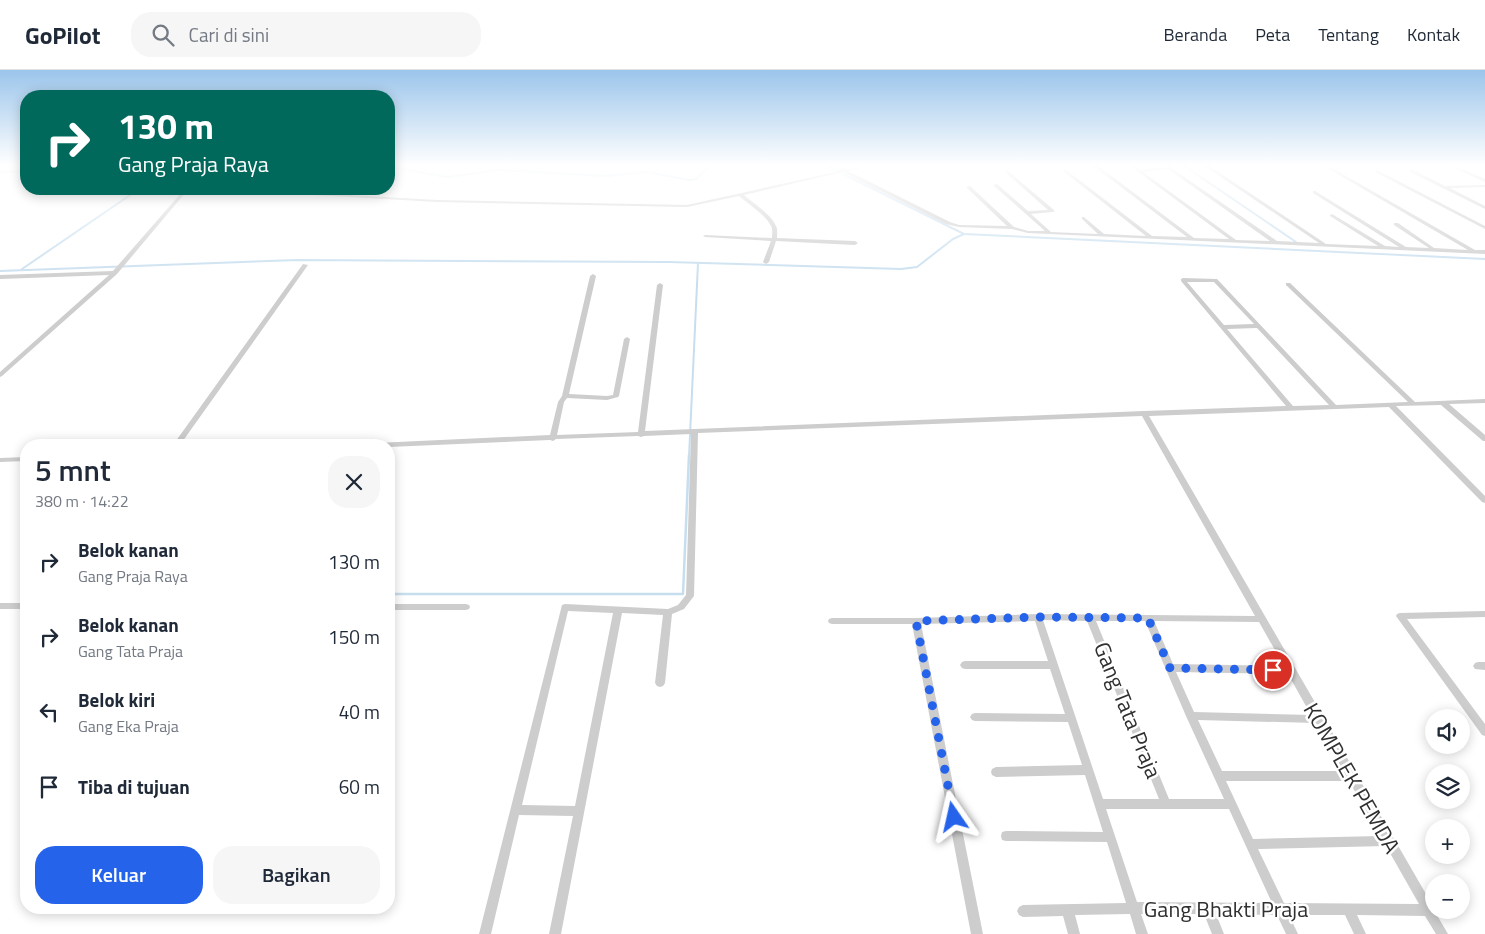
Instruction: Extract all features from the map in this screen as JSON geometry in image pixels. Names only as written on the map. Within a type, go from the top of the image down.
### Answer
[{"type":"street","points":[[0,375],[117,271],[173,205]]},
{"type":"street","points":[[653,205],[690,205]]},
{"type":"street","points":[[752,205],[774,225],[774,239],[766,262]]},
{"type":"street","points":[[914,205],[954,225],[1012,228],[1028,232],[1485,252]]},
{"type":"street","points":[[988,205],[1012,228]]},
{"type":"street","points":[[1017,205],[1050,233]]},
{"type":"street","points":[[1027,214],[1052,210],[1047,205]]},
{"type":"street","points":[[1110,205],[1152,238]]},
{"type":"street","points":[[1148,205],[1194,240]]},
{"type":"street","points":[[1186,205],[1235,241]]},
{"type":"street","points":[[1221,205],[1276,243]]},
{"type":"street","points":[[1265,205],[1325,245]]},
{"type":"street","points":[[1336,205],[1405,248]]},
{"type":"street","points":[[1394,205],[1474,251]]},
{"type":"street","points":[[1442,205],[1485,228]]},
{"type":"street","points":[[1332,215],[1383,247]]},
{"type":"street","points":[[1084,218],[1103,236]]},
{"type":"street","points":[[1396,224],[1434,250]]},
{"type":"street","points":[[705,236],[855,243]]},
{"type":"street","points":[[180,439],[305,265]]},
{"type":"street","points":[[0,277],[117,271]]},
{"type":"street","points":[[553,439],[593,276]]},
{"type":"street","points":[[1291,408],[1183,280],[1215,280],[1334,406]]},
{"type":"street","points":[[1288,284],[1413,403]]},
{"type":"street","points":[[640,435],[660,285]]},
{"type":"street","points":[[1222,327],[1258,326]]},
{"type":"street","points":[[565,396],[607,398],[616,396],[627,339]]},
{"type":"street","points":[[395,444],[1144,413],[1485,401]]},
{"type":"street","points":[[1444,402],[1485,439]]},
{"type":"street","points":[[1390,404],[1485,500]]},
{"type":"street","name":"KOMPLEK PEMDA","points":[[1144,413],[1350,776],[1425,903]]},
{"type":"street","points":[[485,934],[565,607],[668,612],[681,607],[690,596],[692,431]]},
{"type":"street","points":[[0,460],[20,459]]},
{"type":"street","points":[[0,606],[20,606]]},
{"type":"street","points":[[395,607],[466,607]]},
{"type":"street","points":[[556,934],[618,610]]},
{"type":"street","points":[[660,683],[668,612]]},
{"type":"street","points":[[1483,727],[1400,616],[1485,614]]},
{"type":"street","points":[[832,621],[916,621],[1038,617],[1261,618]]},
{"type":"street","points":[[1038,617],[1142,934]]},
{"type":"street","name":"Gang Tata Praja","points":[[1090,617],[1166,804]]},
{"type":"street","points":[[1148,618],[1218,776],[1292,934]]},
{"type":"street","points":[[916,621],[977,934]]},
{"type":"street","points":[[965,665],[1053,665]]},
{"type":"street","points":[[1170,668],[1290,670]]},
{"type":"street","points":[[1191,716],[1318,719]]},
{"type":"street","points":[[975,717],[1071,718]]},
{"type":"street","points":[[996,772],[1088,770]]},
{"type":"street","points":[[1218,776],[1350,776]]},
{"type":"street","points":[[1099,804],[1231,804]]},
{"type":"street","points":[[515,810],[579,811]]},
{"type":"street","points":[[1006,836],[1110,837]]},
{"type":"street","points":[[1250,844],[1388,841]]},
{"type":"street","name":"Gang Bhakti Praja","points":[[1023,911],[1134,908],[1425,910]]},
{"type":"street","points":[[1208,909],[1218,934]]},
{"type":"street","points":[[1348,910],[1360,934]]},
{"type":"street","points":[[1068,911],[1074,934]]},
{"type":"street","name":"KOMPLEK PEMDA","points":[[1434,919],[1442,934]]},
{"type":"waterway","points":[[22,269],[115,205]]},
{"type":"waterway","points":[[906,205],[964,234]]},
{"type":"waterway","points":[[1242,205],[1296,242]]},
{"type":"waterway","points":[[0,271],[297,260],[669,262],[901,269],[917,267],[953,239],[964,234]]},
{"type":"waterway","points":[[964,234],[1485,259]]},
{"type":"waterway","points":[[689,457],[698,263]]},
{"type":"waterway","points":[[395,594],[683,594],[689,455]]},
{"type":"route","points":[[954,817],[916,621],[1038,617],[1148,618],[1170,668],[1273,670]]}]
